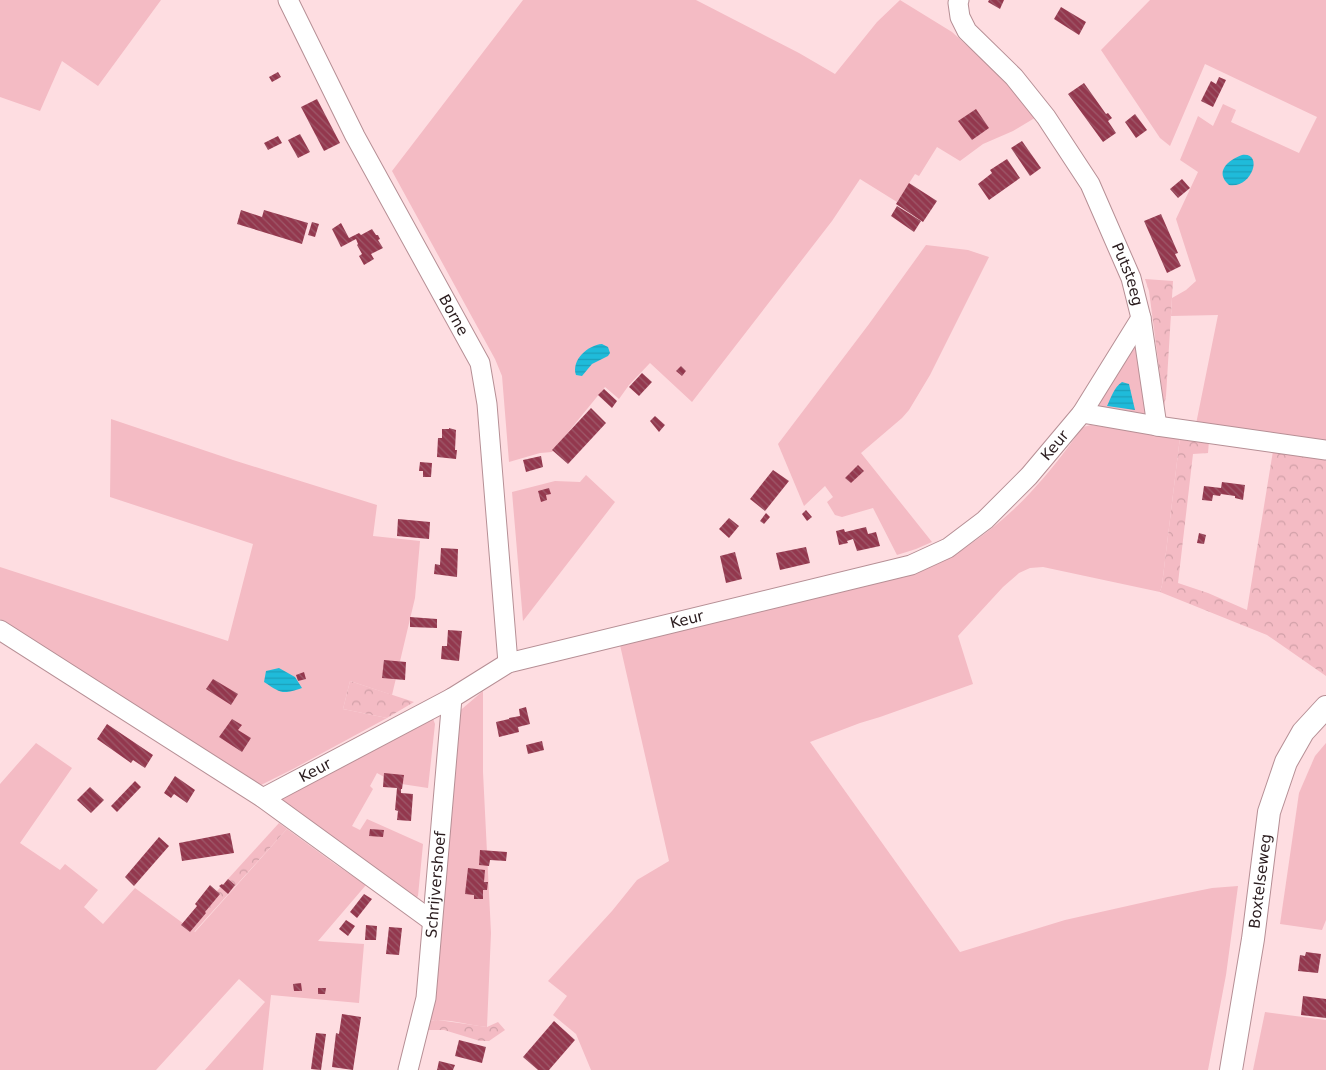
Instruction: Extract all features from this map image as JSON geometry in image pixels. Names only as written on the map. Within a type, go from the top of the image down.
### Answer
[{"type":"main road","name":"Boxtelseweg","points":[[1231,1070],[1254,939],[1269,812],[1286,762],[1303,732],[1326,707]]},
{"type":"street","name":"Borne","points":[[288,0],[355,136],[480,363],[487,404],[508,663]]},
{"type":"street","name":"Putsteeg","points":[[959,0],[960,17],[967,31],[1014,77],[1046,117],[1090,184],[1130,278],[1141,318],[1157,426]]},
{"type":"street","name":"Keur","points":[[262,798],[452,698],[508,663],[911,565],[948,548],[986,520],[1029,476],[1082,412],[1141,318]]},
{"type":"street","points":[[1082,412],[1157,426],[1326,450]]},
{"type":"street","points":[[0,630],[262,798],[432,920]]},
{"type":"street","name":"Schrijvershoef","points":[[408,1070],[426,998],[452,698]]},
{"type":"green space","points":[[0,0],[161,0],[98,86],[62,61],[40,111],[0,97]]},
{"type":"green space","points":[[523,0],[696,0],[799,53],[835,74],[877,22],[900,0],[952,32],[1004,79],[1038,116],[1013,131],[983,144],[960,161],[937,147],[919,176],[915,174],[897,202],[860,179],[832,221],[692,402],[650,363],[629,385],[619,399],[605,387],[552,452],[540,453],[509,462],[502,376],[495,359],[392,171]]},
{"type":"green space","points":[[1150,0],[1326,0],[1326,440],[1196,424],[1218,315],[1171,316],[1172,298],[1186,290],[1196,281],[1176,219],[1198,172],[1180,160],[1198,116],[1213,126],[1223,104],[1236,110],[1231,122],[1299,153],[1317,117],[1205,64],[1170,146],[1160,138],[1101,50]]},
{"type":"green space","points":[[926,245],[968,250],[989,257],[930,375],[909,410],[861,453],[932,542],[897,555],[873,508],[842,517],[835,515],[827,502],[833,497],[825,486],[804,506],[778,444]]},
{"type":"green space","points":[[1145,279],[1173,281],[1164,406],[1149,291]]},
{"type":"green space","points":[[1137,325],[1150,416],[1095,410],[1114,380]]},
{"type":"green space","points":[[111,419],[377,505],[373,536],[420,541],[415,598],[392,695],[350,681],[343,709],[387,718],[261,785],[0,619],[0,567],[228,641],[253,544],[110,497]]},
{"type":"green space","points":[[1091,425],[1180,437],[1160,592],[1043,567],[1030,568],[1019,573],[1003,587],[958,636],[973,684],[810,742],[960,952],[1065,920],[1212,888],[1238,886],[1226,975],[1208,1070],[591,1070],[576,1034],[553,1015],[567,996],[548,981],[612,911],[637,880],[669,861],[620,645],[956,554],[1013,510],[1044,477],[1083,427]]},
{"type":"green space","points":[[1180,437],[1209,441],[1208,453],[1193,454],[1178,583],[1208,593],[1247,610],[1273,451],[1326,458],[1326,676],[1267,635],[1160,592]]},
{"type":"green space","points":[[586,475],[615,502],[523,621],[512,492],[555,481],[580,482]]},
{"type":"green space","points":[[350,681],[414,702],[387,718],[343,709]]},
{"type":"green space","points":[[483,691],[483,772],[491,933],[487,1027],[450,1021],[428,1021],[456,714]]},
{"type":"green space","points":[[430,710],[435,724],[428,788],[395,783],[377,773],[370,786],[373,789],[352,826],[360,830],[367,819],[423,844],[418,896],[415,899],[279,806],[278,793]]},
{"type":"green space","points":[[36,743],[72,768],[20,843],[60,870],[65,864],[98,890],[84,907],[103,924],[135,888],[195,932],[287,829],[366,885],[318,941],[364,944],[359,1003],[271,995],[263,1070],[205,1070],[265,1002],[239,979],[156,1070],[0,1070],[0,784]]},
{"type":"green space","points":[[1326,743],[1326,920],[1322,930],[1280,924],[1299,793],[1315,756]]},
{"type":"green space","points":[[279,823],[287,829],[194,932],[185,926]]},
{"type":"green space","points":[[1265,1012],[1326,1020],[1326,1070],[1253,1070]]},
{"type":"green space","points":[[438,1020],[487,1027],[498,1022],[505,1030],[489,1041],[480,1041],[444,1030],[426,1030],[428,1021]]},
{"type":"water","points":[[1242,155],[1249,156],[1252,159],[1254,164],[1252,170],[1244,182],[1237,185],[1229,185],[1223,176],[1223,171],[1228,163]]},
{"type":"water","points":[[602,344],[608,347],[610,353],[608,356],[592,364],[582,376],[576,375],[576,364],[582,354],[591,347]]},
{"type":"water","points":[[1122,382],[1129,384],[1135,410],[1107,406],[1115,390]]},
{"type":"water","points":[[279,668],[295,677],[302,688],[290,692],[282,692],[264,682],[266,671]]},
{"type":"building","points":[[989,0],[1004,0],[1000,9],[988,2]]},
{"type":"building","points":[[1061,7],[1086,22],[1079,35],[1054,19]]},
{"type":"building","points":[[278,72],[281,77],[272,82],[269,77]]},
{"type":"building","points":[[1219,77],[1226,80],[1213,107],[1201,101],[1211,81],[1216,84]]},
{"type":"building","points":[[1084,83],[1106,114],[1108,113],[1112,118],[1108,121],[1116,133],[1103,142],[1068,94]]},
{"type":"building","points":[[317,99],[340,143],[324,151],[301,107]]},
{"type":"building","points":[[976,109],[989,128],[972,140],[958,121]]},
{"type":"building","points":[[1135,114],[1147,130],[1136,138],[1125,122]]},
{"type":"building","points":[[300,134],[310,152],[298,158],[288,140]]},
{"type":"building","points":[[278,136],[282,143],[268,150],[264,143]]},
{"type":"building","points":[[1022,141],[1041,168],[1030,176],[1011,148]]},
{"type":"building","points":[[1007,159],[1020,178],[989,200],[978,184],[992,173],[990,170]]},
{"type":"building","points":[[1182,179],[1190,188],[1178,198],[1170,189]]},
{"type":"building","points":[[909,183],[937,201],[923,222],[896,204]]},
{"type":"building","points":[[897,206],[921,221],[914,232],[891,216]]},
{"type":"building","points":[[241,210],[262,217],[264,210],[308,223],[302,244],[237,224]]},
{"type":"building","points":[[1161,214],[1178,253],[1175,254],[1181,266],[1167,273],[1144,221]]},
{"type":"building","points":[[312,222],[319,224],[315,237],[308,235]]},
{"type":"building","points":[[341,223],[349,238],[359,233],[361,235],[372,229],[378,235],[380,239],[378,240],[383,248],[371,254],[374,259],[364,265],[359,256],[362,254],[356,239],[341,247],[332,229]]},
{"type":"building","points":[[681,366],[686,371],[682,376],[676,371]]},
{"type":"building","points":[[642,373],[652,382],[639,396],[629,387]]},
{"type":"building","points":[[604,389],[617,401],[612,408],[598,395]]},
{"type":"building","points":[[591,408],[606,423],[568,464],[552,450]]},
{"type":"building","points":[[655,416],[665,425],[659,432],[650,421]]},
{"type":"building","points":[[442,429],[456,430],[456,459],[437,457],[438,438],[442,438]]},
{"type":"building","points":[[541,456],[543,467],[526,472],[523,460]]},
{"type":"building","points":[[420,462],[432,463],[431,477],[423,477],[423,471],[419,471]]},
{"type":"building","points":[[858,465],[864,471],[851,483],[845,478]]},
{"type":"building","points":[[773,470],[789,481],[765,511],[750,499]]},
{"type":"building","points":[[1222,482],[1245,485],[1243,500],[1235,498],[1235,496],[1221,494],[1220,496],[1213,495],[1212,501],[1202,500],[1204,486],[1221,488]]},
{"type":"building","points":[[549,488],[551,494],[546,495],[547,500],[541,502],[538,491]]},
{"type":"building","points":[[806,510],[812,517],[807,521],[802,514]]},
{"type":"building","points":[[766,513],[770,517],[764,524],[760,521]]},
{"type":"building","points":[[729,518],[739,526],[729,538],[719,529]]},
{"type":"building","points":[[398,519],[430,522],[429,539],[397,536]]},
{"type":"building","points":[[866,527],[868,534],[876,532],[880,546],[857,551],[853,539],[847,541],[848,543],[839,545],[836,531],[844,529],[845,532]]},
{"type":"building","points":[[1199,533],[1206,535],[1204,544],[1197,543]]},
{"type":"building","points":[[806,547],[810,563],[780,570],[776,553]]},
{"type":"building","points":[[441,548],[458,549],[457,577],[434,574],[435,564],[440,565]]},
{"type":"building","points":[[735,552],[742,579],[726,583],[720,556]]},
{"type":"building","points":[[410,617],[437,619],[437,628],[410,627]]},
{"type":"building","points":[[448,630],[462,631],[459,661],[441,659],[442,646],[447,646]]},
{"type":"building","points":[[384,660],[406,662],[405,680],[382,678]]},
{"type":"building","points":[[304,672],[306,679],[298,681],[296,675]]},
{"type":"building","points":[[213,679],[238,694],[231,705],[206,689]]},
{"type":"building","points":[[526,707],[530,724],[518,727],[519,732],[499,737],[496,722],[520,716],[519,709]]},
{"type":"building","points":[[232,719],[242,725],[238,730],[251,738],[242,752],[219,737]]},
{"type":"building","points":[[107,724],[153,755],[145,768],[133,760],[131,763],[97,739]]},
{"type":"building","points":[[542,741],[544,750],[528,754],[526,745]]},
{"type":"building","points":[[384,773],[404,775],[401,793],[413,794],[411,821],[397,820],[398,811],[395,810],[397,788],[383,787]]},
{"type":"building","points":[[175,776],[195,790],[187,803],[174,794],[171,798],[164,793]]},
{"type":"building","points":[[135,781],[141,787],[117,812],[111,806]]},
{"type":"building","points":[[90,787],[104,800],[91,813],[77,800]]},
{"type":"building","points":[[370,829],[384,830],[383,837],[369,836]]},
{"type":"building","points":[[230,833],[234,853],[182,861],[179,843]]},
{"type":"building","points":[[159,837],[169,846],[134,886],[125,877]]},
{"type":"building","points":[[480,850],[507,852],[506,861],[490,860],[489,866],[479,865]]},
{"type":"building","points":[[468,868],[485,870],[484,882],[488,882],[487,890],[483,890],[483,899],[474,899],[474,895],[465,894]]},
{"type":"building","points":[[228,879],[235,885],[228,894],[219,886],[223,885]]},
{"type":"building","points":[[210,885],[220,894],[190,932],[181,925],[197,906],[195,904]]},
{"type":"building","points":[[364,894],[372,899],[357,918],[350,912]]},
{"type":"building","points":[[346,920],[355,926],[348,936],[339,929]]},
{"type":"building","points":[[366,925],[377,926],[376,940],[365,940]]},
{"type":"building","points":[[389,927],[402,928],[399,955],[386,954]]},
{"type":"building","points":[[1306,952],[1321,954],[1318,973],[1298,971],[1300,955],[1305,956]]},
{"type":"building","points":[[301,983],[302,991],[294,991],[293,984]]},
{"type":"building","points":[[318,988],[326,988],[325,994],[318,994]]},
{"type":"building","points":[[1303,996],[1326,999],[1326,1018],[1301,1015]]},
{"type":"building","points":[[342,1014],[361,1017],[353,1070],[332,1067],[336,1033],[339,1034]]},
{"type":"building","points":[[554,1021],[575,1040],[549,1070],[538,1070],[523,1057]]},
{"type":"building","points":[[316,1033],[326,1034],[321,1070],[311,1069]]},
{"type":"building","points":[[459,1040],[486,1047],[482,1063],[455,1056]]},
{"type":"building","points":[[439,1061],[455,1065],[453,1070],[437,1070]]}]
